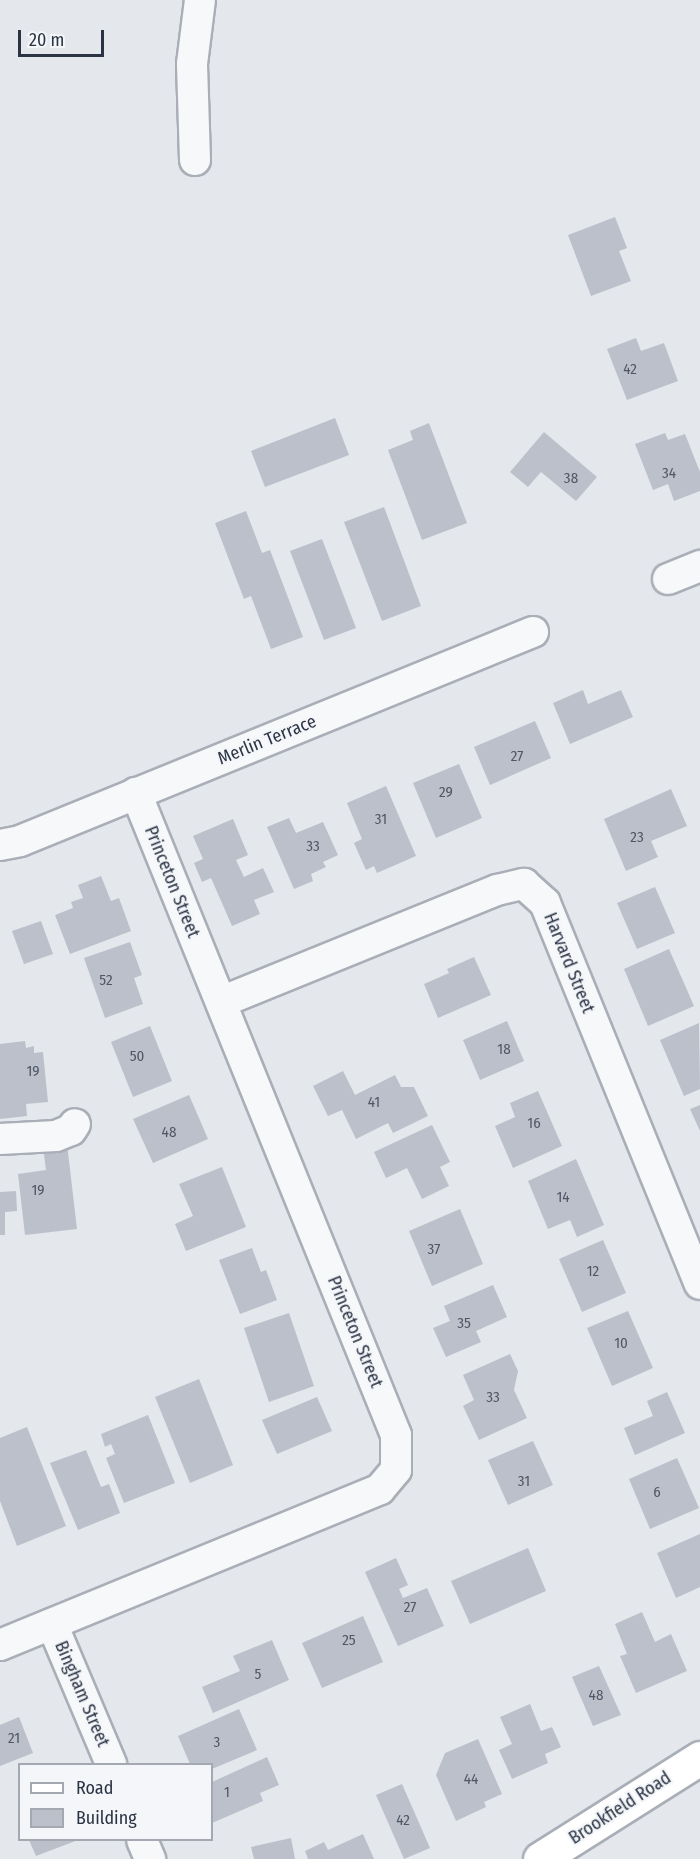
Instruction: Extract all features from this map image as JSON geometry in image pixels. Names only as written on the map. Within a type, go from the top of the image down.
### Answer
[{"type":"main road","name":"Brookfield Road","points":[[540,1859],[700,1758]]},
{"type":"street","points":[[195,160],[192,64],[200,0]]},
{"type":"street","points":[[669,579],[700,566]]},
{"type":"street","name":"Merlin Terrace","points":[[0,845],[20,841],[533,632]]},
{"type":"street","name":"Princeton Street","points":[[0,1645],[380,1489],[396,1470],[396,1435],[136,793]]},
{"type":"street","name":"Harvard Street","points":[[221,1002],[496,890],[524,884],[545,903],[700,1284]]},
{"type":"street","points":[[0,1139],[56,1136],[71,1130],[75,1124]]},
{"type":"street","name":"Bingham Street","points":[[52,1624],[111,1763]]},
{"type":"street","points":[[143,1841],[150,1859]]},
{"type":"building","points":[[615,217],[627,248],[619,251],[631,281],[591,296],[568,235]]},
{"type":"building","points":[[636,338],[641,351],[664,343],[678,381],[627,400],[607,349]]},
{"type":"building","points":[[335,418],[349,455],[265,487],[251,451]]},
{"type":"building","points":[[429,423],[467,523],[422,540],[388,450],[413,440],[410,431]]},
{"type":"building","points":[[544,432],[597,477],[576,501],[541,472],[528,487],[510,472]]},
{"type":"building","points":[[665,433],[668,440],[685,434],[700,472],[700,491],[674,501],[668,484],[653,490],[635,444]]},
{"type":"building","points":[[384,507],[421,606],[382,621],[344,522]]},
{"type":"building","points":[[246,511],[262,553],[270,550],[303,637],[271,649],[251,596],[244,599],[215,523]]},
{"type":"building","points":[[322,539],[356,628],[324,640],[290,551]]},
{"type":"building","points":[[583,690],[588,704],[621,690],[633,717],[570,744],[553,703]]},
{"type":"building","points":[[535,721],[551,758],[490,785],[474,747]]},
{"type":"building","points":[[459,764],[482,818],[436,838],[413,783]]},
{"type":"building","points":[[386,786],[416,856],[377,873],[374,866],[366,870],[354,843],[362,839],[347,803]]},
{"type":"building","points":[[671,789],[687,826],[651,841],[658,857],[626,871],[604,819]]},
{"type":"building","points":[[289,818],[296,833],[323,822],[338,855],[323,862],[326,867],[311,874],[313,881],[294,889],[267,827]]},
{"type":"building","points":[[233,819],[248,855],[236,860],[244,877],[263,868],[274,892],[254,900],[260,914],[232,926],[211,878],[202,882],[194,863],[203,859],[193,836]]},
{"type":"building","points":[[101,876],[111,901],[119,898],[131,931],[70,954],[55,915],[73,908],[71,902],[83,898],[78,885]]},
{"type":"building","points":[[655,887],[675,933],[637,949],[617,903]]},
{"type":"building","points":[[41,921],[53,954],[24,964],[12,931]]},
{"type":"building","points":[[130,942],[142,975],[134,978],[143,1004],[105,1018],[84,958]]},
{"type":"building","points":[[669,949],[694,1006],[648,1026],[624,969]]},
{"type":"building","points":[[474,957],[491,995],[438,1018],[424,984],[449,973],[447,969]]},
{"type":"building","points":[[507,1021],[524,1061],[480,1080],[463,1040]]},
{"type":"building","points":[[699,1023],[700,1089],[684,1096],[660,1040]]},
{"type":"building","points":[[150,1026],[172,1081],[133,1097],[111,1042]]},
{"type":"building","points":[[25,1041],[26,1048],[34,1046],[34,1053],[43,1052],[48,1102],[26,1104],[27,1116],[0,1119],[0,1044]]},
{"type":"building","points":[[343,1071],[355,1095],[395,1075],[401,1087],[414,1087],[428,1116],[393,1133],[388,1123],[356,1139],[342,1110],[328,1116],[313,1086]]},
{"type":"building","points":[[538,1091],[562,1146],[513,1168],[495,1126],[515,1117],[510,1103]]},
{"type":"building","points":[[189,1095],[208,1139],[153,1163],[133,1119]]},
{"type":"building","points":[[700,1105],[700,1131],[690,1109]]},
{"type":"building","points":[[432,1125],[450,1162],[440,1167],[449,1186],[422,1199],[407,1168],[386,1178],[374,1152]]},
{"type":"building","points":[[67,1144],[77,1229],[25,1235],[18,1174],[46,1170],[43,1147]]},
{"type":"building","points":[[576,1159],[604,1225],[577,1237],[570,1220],[548,1229],[528,1181]]},
{"type":"building","points":[[222,1167],[246,1227],[186,1251],[175,1224],[193,1216],[179,1184]]},
{"type":"building","points":[[16,1191],[17,1211],[5,1212],[5,1235],[0,1235],[0,1192]]},
{"type":"building","points":[[460,1209],[483,1264],[432,1286],[409,1231]]},
{"type":"building","points":[[603,1240],[626,1293],[582,1312],[559,1259]]},
{"type":"building","points":[[252,1248],[261,1272],[266,1270],[277,1300],[240,1314],[219,1260]]},
{"type":"building","points":[[493,1285],[507,1317],[476,1331],[481,1342],[446,1357],[433,1328],[450,1321],[444,1306]]},
{"type":"building","points":[[628,1311],[653,1368],[612,1386],[587,1328]]},
{"type":"building","points":[[289,1313],[314,1386],[269,1402],[244,1328]]},
{"type":"building","points":[[510,1354],[518,1371],[514,1390],[527,1418],[479,1440],[463,1406],[474,1400],[463,1375]]},
{"type":"building","points":[[199,1379],[233,1465],[190,1483],[155,1397]]},
{"type":"building","points":[[667,1392],[685,1433],[635,1455],[624,1428],[653,1416],[647,1401]]},
{"type":"building","points":[[317,1397],[332,1431],[277,1454],[262,1420]]},
{"type":"building","points":[[148,1415],[175,1483],[124,1503],[106,1458],[115,1454],[111,1444],[105,1447],[101,1434]]},
{"type":"building","points":[[27,1427],[66,1526],[17,1546],[0,1501],[0,1438]]},
{"type":"building","points":[[533,1441],[553,1485],[508,1505],[488,1460]]},
{"type":"building","points":[[86,1450],[101,1487],[109,1484],[120,1513],[78,1530],[50,1463]]},
{"type":"building","points":[[677,1458],[699,1508],[650,1529],[629,1479]]},
{"type":"building","points":[[700,1534],[700,1587],[676,1598],[657,1553]]},
{"type":"building","points":[[528,1548],[546,1591],[470,1624],[451,1581]]},
{"type":"building","points":[[396,1558],[408,1585],[399,1589],[403,1598],[427,1588],[444,1626],[398,1646],[365,1572]]},
{"type":"building","points":[[642,1612],[655,1642],[671,1634],[687,1671],[636,1693],[620,1656],[627,1654],[615,1624]]},
{"type":"building","points":[[363,1616],[383,1662],[322,1688],[302,1643]]},
{"type":"building","points":[[272,1640],[289,1680],[213,1713],[202,1687],[240,1671],[233,1656]]},
{"type":"building","points":[[599,1666],[621,1715],[593,1726],[572,1677]]},
{"type":"building","points":[[530,1704],[541,1731],[552,1727],[561,1747],[545,1754],[548,1763],[512,1779],[499,1750],[512,1744],[500,1717]]},
{"type":"building","points":[[239,1709],[257,1750],[213,1769],[213,1763],[190,1763],[178,1736]]},
{"type":"building","points":[[19,1717],[33,1753],[0,1766],[0,1725]]},
{"type":"building","points":[[478,1739],[502,1794],[484,1802],[486,1807],[456,1821],[436,1775],[445,1753]]},
{"type":"building","points":[[267,1757],[279,1785],[260,1793],[263,1801],[213,1823],[213,1782]]},
{"type":"building","points":[[402,1784],[430,1848],[404,1859],[376,1795]]},
{"type":"building","points":[[363,1834],[374,1859],[308,1859],[305,1851],[324,1842],[328,1850]]},
{"type":"building","points":[[291,1838],[295,1859],[254,1859],[251,1847]]},
{"type":"building","points":[[29,1841],[75,1841],[36,1856]]}]
